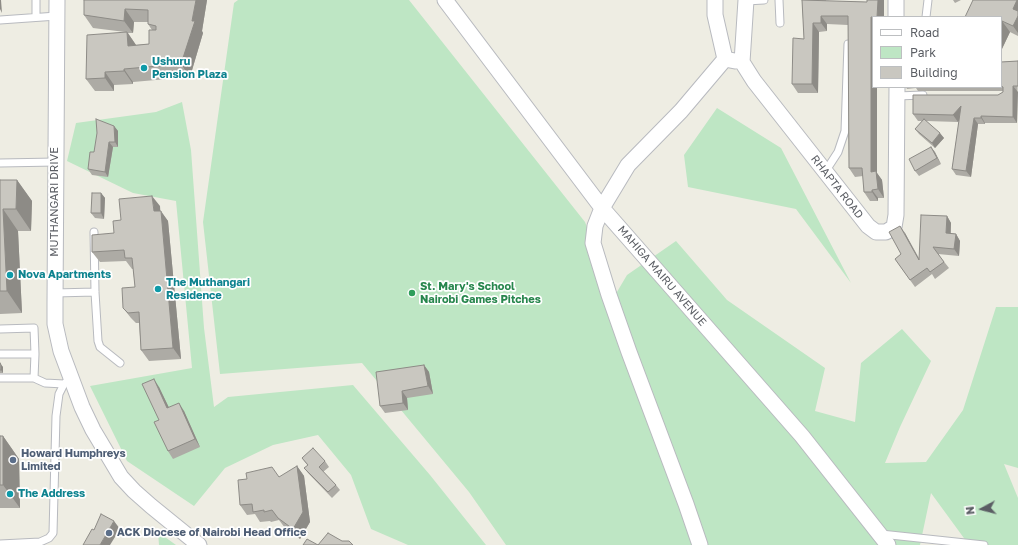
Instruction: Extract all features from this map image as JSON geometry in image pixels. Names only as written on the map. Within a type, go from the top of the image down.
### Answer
[{"type":"street","name":"MUTHANGARI DRIVE","points":[[57,0],[55,324],[67,381],[93,430],[121,477],[150,506],[199,545]]},
{"type":"street","name":"MAHIGA MAIRU AVENUE","points":[[446,0],[602,208],[802,436],[883,539]]},
{"type":"street","points":[[715,0],[715,15],[725,59]]},
{"type":"street","points":[[725,59],[742,62],[746,0]]},
{"type":"street","points":[[896,0],[896,16]]},
{"type":"street","points":[[700,545],[626,344],[593,243],[595,226],[602,208],[628,165],[681,111],[725,59]]},
{"type":"street","name":"RHAPTA ROAD","points":[[742,62],[754,81],[825,172],[868,226],[876,232],[886,232],[894,227],[896,216],[897,91]]},
{"type":"lane","points":[[36,0],[36,17]]},
{"type":"lane","points":[[746,0],[764,0]]},
{"type":"lane","points":[[779,0],[780,23]]},
{"type":"lane","points":[[926,16],[928,0]]},
{"type":"lane","points":[[0,20],[57,16]]},
{"type":"lane","points":[[825,172],[838,152],[845,131],[848,44]]},
{"type":"lane","points":[[897,91],[933,95]]},
{"type":"lane","points":[[0,163],[56,162]]},
{"type":"lane","points":[[94,232],[95,292],[98,341],[100,347],[120,363]]},
{"type":"lane","points":[[55,293],[95,292]]},
{"type":"lane","points":[[0,329],[34,328],[34,378]]},
{"type":"lane","points":[[0,354],[35,354]]},
{"type":"lane","points":[[0,378],[34,378],[45,382],[67,381]]},
{"type":"lane","points":[[0,544],[50,542],[53,533],[56,416],[59,394],[67,381]]},
{"type":"lane","points":[[883,539],[984,545]]},
{"type":"green space","name":"St. Mary's School Nairobi Games Pitches","points":[[238,0],[409,0],[585,222],[614,297],[627,275],[676,241],[727,300],[825,368],[815,411],[855,422],[861,363],[902,329],[931,361],[885,463],[926,462],[963,410],[996,307],[1018,307],[1018,468],[1004,464],[1018,498],[1018,545],[969,545],[931,493],[920,545],[506,545],[469,492],[362,363],[220,374],[203,222],[234,3]]},
{"type":"green space","points":[[182,102],[191,150],[204,328],[214,407],[228,397],[353,385],[430,475],[486,545],[408,545],[371,529],[351,475],[318,435],[273,445],[225,468],[194,506],[127,461],[90,386],[192,368],[176,201],[133,193],[67,161],[76,123],[156,112]]},
{"type":"green space","points":[[717,108],[781,148],[851,283],[796,209],[688,187],[684,155]]},
{"type":"green space","points":[[158,532],[176,545],[159,545]]},
{"type":"building","points":[[84,0],[196,0],[192,21],[195,21],[181,64],[105,72],[105,78],[86,79],[87,35],[127,32],[128,46],[149,44],[149,30],[156,30],[156,26],[148,24],[148,10],[125,9],[124,21],[84,15]]},
{"type":"building","points":[[802,0],[867,2],[867,0],[878,0],[877,16],[871,17],[871,172],[876,171],[878,189],[872,190],[872,192],[864,192],[862,168],[849,168],[848,16],[821,16],[821,23],[813,23],[812,84],[792,84],[793,38],[804,39]]},
{"type":"building","points":[[973,0],[1017,0],[1013,9],[1018,11],[1018,16],[1013,26],[1002,21],[1002,16],[965,16]]},
{"type":"building","points":[[1018,61],[1018,86],[1013,86],[1013,117],[981,116],[981,118],[974,118],[966,171],[952,169],[961,106],[953,115],[913,114],[913,95],[998,95],[1003,92],[1002,62]]},
{"type":"building","points":[[96,119],[114,126],[115,142],[109,142],[105,172],[88,169],[90,152],[94,152],[97,133]]},
{"type":"building","points":[[924,119],[940,133],[932,143],[915,129]]},
{"type":"building","points":[[931,147],[937,158],[915,171],[909,159]]},
{"type":"building","points":[[0,180],[17,180],[16,209],[3,209],[7,291],[0,291]]},
{"type":"building","points":[[92,193],[101,193],[101,213],[91,213]]},
{"type":"building","name":"The Muthangari Residence","points":[[152,196],[154,211],[161,211],[173,348],[141,350],[139,312],[128,313],[123,308],[122,288],[135,287],[132,258],[125,258],[124,250],[92,252],[92,235],[114,233],[113,221],[121,220],[119,199]]},
{"type":"building","points":[[921,215],[947,216],[946,233],[956,234],[954,249],[933,247],[944,262],[930,272],[927,268],[910,280],[895,259],[901,254],[889,232],[900,226],[919,260]]},
{"type":"building","points":[[424,365],[428,386],[402,391],[403,403],[380,406],[376,372]]},
{"type":"building","points":[[154,379],[167,408],[179,403],[195,439],[168,451],[154,422],[159,420],[142,384]]},
{"type":"building","points":[[0,436],[3,436],[3,485],[0,485]]},
{"type":"building","points":[[313,448],[325,461],[319,467],[336,485],[328,492],[304,468],[308,465],[302,458]]},
{"type":"building","points":[[297,466],[303,512],[293,529],[278,518],[272,510],[253,512],[252,504],[240,505],[238,480],[247,479],[246,473],[272,467],[279,477]]},
{"type":"building","points":[[101,514],[114,521],[100,545],[83,545],[92,529],[94,530]]},
{"type":"building","points":[[328,533],[342,541],[349,541],[353,545],[318,545]]},
{"type":"building","points":[[307,539],[318,545],[303,545]]},
{"type":"place","name":"Ushuru Pension Plaza","points":[[144,68]]},
{"type":"place","name":"Nova Apartments","points":[[10,275]]},
{"type":"place","name":"The Muthangari Residence","points":[[158,289]]},
{"type":"place","name":"St. Mary's School Nairobi Games Pitches","points":[[412,293]]},
{"type":"place","name":"Howard Humphreys Limited","points":[[13,460]]},
{"type":"place","name":"The Address","points":[[10,494]]},
{"type":"place","name":"ACK Diocese of Nairobi Head Office","points":[[109,533]]}]
